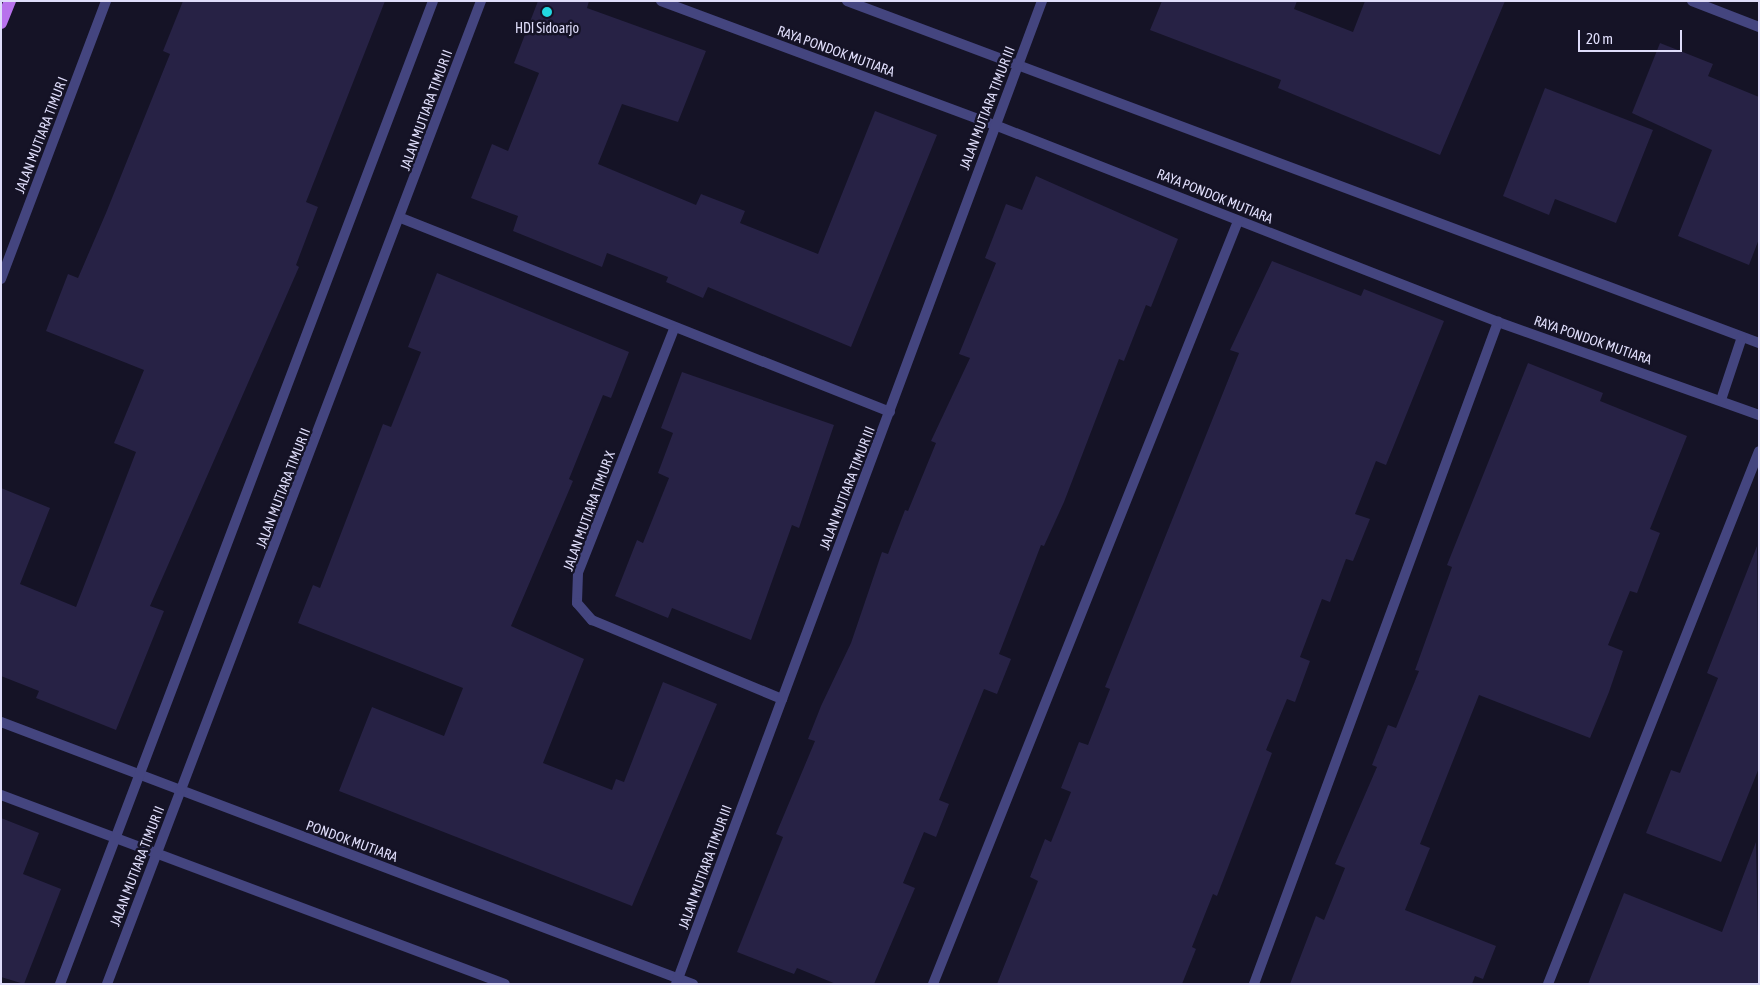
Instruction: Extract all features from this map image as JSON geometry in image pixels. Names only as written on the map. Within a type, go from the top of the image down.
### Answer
[{"type":"main road","points":[[1,23],[10,1]]},
{"type":"street","name":"JALAN MUTIARA TIMUR I","points":[[1,279],[106,1]]},
{"type":"street","name":"JALAN MUTIARA TIMUR II","points":[[60,984],[140,778],[433,1]]},
{"type":"street","name":"JALAN MUTIARA TIMUR II","points":[[107,984],[401,218],[481,1]]},
{"type":"street","name":"RAYA PONDOK MUTIARA","points":[[661,1],[995,125],[1498,322],[1720,400],[1759,416]]},
{"type":"street","points":[[847,1],[1759,343]]},
{"type":"street","name":"JALAN MUTIARA TIMUR III","points":[[677,981],[1042,1]]},
{"type":"street","points":[[1692,1],[1759,27]]},
{"type":"street","points":[[401,218],[674,328],[890,412]]},
{"type":"street","points":[[933,984],[1238,221]]},
{"type":"street","points":[[1254,984],[1498,322]]},
{"type":"street","name":"JALAN MUTIARA TIMUR X","points":[[674,328],[578,573],[577,603],[592,620],[782,698]]},
{"type":"street","points":[[1720,400],[1742,337]]},
{"type":"street","points":[[1548,984],[1759,450]]},
{"type":"street","name":"PONDOK MUTIARA","points":[[1,722],[140,778],[677,981],[693,984]]},
{"type":"street","points":[[1,795],[505,984]]},
{"type":"building","points":[[183,1],[385,1],[306,202],[318,207],[296,265],[299,267],[150,606],[164,611],[116,730],[36,698],[39,691],[1,676],[1,488],[50,508],[20,584],[76,607],[136,452],[114,443],[144,370],[46,331],[68,274],[78,278],[106,213],[170,54],[163,51]]},
{"type":"building","points":[[538,1],[589,1],[587,8],[706,51],[678,122],[622,104],[598,164],[696,205],[701,194],[745,211],[740,223],[818,254],[875,111],[937,135],[851,347],[708,287],[703,298],[666,282],[668,277],[607,253],[602,267],[513,231],[518,216],[471,198],[492,144],[508,151],[539,73],[514,63]]},
{"type":"building","points":[[1162,1],[1297,1],[1294,9],[1353,32],[1365,1],[1505,1],[1440,155],[1278,88],[1281,80],[1150,30]]},
{"type":"building","points":[[1660,43],[1713,64],[1708,76],[1759,97],[1759,239],[1749,265],[1678,236],[1712,150],[1632,113]]},
{"type":"building","points":[[1545,88],[1653,130],[1616,223],[1555,199],[1549,215],[1503,196]]},
{"type":"building","points":[[1036,176],[1178,239],[1151,307],[1146,305],[1124,361],[1119,359],[1064,502],[1044,546],[1041,545],[999,654],[1011,659],[997,694],[984,689],[939,800],[949,804],[936,837],[924,832],[903,883],[915,888],[874,984],[836,984],[797,968],[794,974],[737,952],[783,837],[776,834],[815,741],[808,739],[821,706],[851,643],[882,552],[888,554],[905,510],[908,511],[936,443],[931,441],[970,358],[959,354],[996,263],[985,258],[1006,204],[1022,210]]},
{"type":"building","points":[[1272,261],[1361,296],[1364,289],[1444,321],[1386,465],[1376,461],[1355,514],[1370,519],[1353,561],[1346,559],[1330,602],[1322,599],[1300,657],[1310,661],[1295,702],[1287,699],[1266,750],[1272,753],[1217,896],[1213,894],[1192,947],[1196,949],[1182,984],[997,984],[1038,881],[1030,877],[1045,839],[1051,842],[1071,792],[1061,788],[1079,742],[1088,745],[1110,689],[1105,687],[1239,353],[1230,350]]},
{"type":"building","points":[[437,273],[629,352],[611,398],[603,395],[569,479],[573,481],[511,626],[584,659],[543,763],[612,790],[616,779],[624,782],[663,682],[717,704],[632,906],[339,791],[372,707],[444,736],[463,688],[298,623],[313,585],[320,588],[383,424],[391,427],[421,352],[408,347]]},
{"type":"building","points":[[1528,363],[1603,393],[1600,401],[1687,436],[1650,529],[1660,533],[1637,593],[1630,591],[1608,645],[1623,651],[1609,692],[1590,738],[1479,695],[1420,844],[1430,848],[1405,910],[1496,946],[1483,979],[1475,976],[1472,984],[1290,984],[1316,916],[1324,920],[1345,868],[1335,864],[1377,767],[1372,765],[1388,725],[1396,728],[1419,671],[1415,670],[1452,567],[1447,565]]},
{"type":"building","points":[[682,372],[834,425],[799,528],[792,525],[751,640],[672,608],[668,618],[615,596],[637,540],[643,543],[669,478],[658,473],[673,433],[661,428]]},
{"type":"building","points":[[1757,546],[1759,768],[1721,862],[1646,833],[1671,770],[1680,773],[1718,678],[1707,673]]},
{"type":"building","points":[[1,818],[39,833],[23,874],[61,889],[24,984],[1,977]]},
{"type":"building","points":[[1756,842],[1759,984],[1588,984],[1624,893],[1722,932]]},
{"type":"place","name":"HDI Sidoarjo","points":[[547,12]]}]
